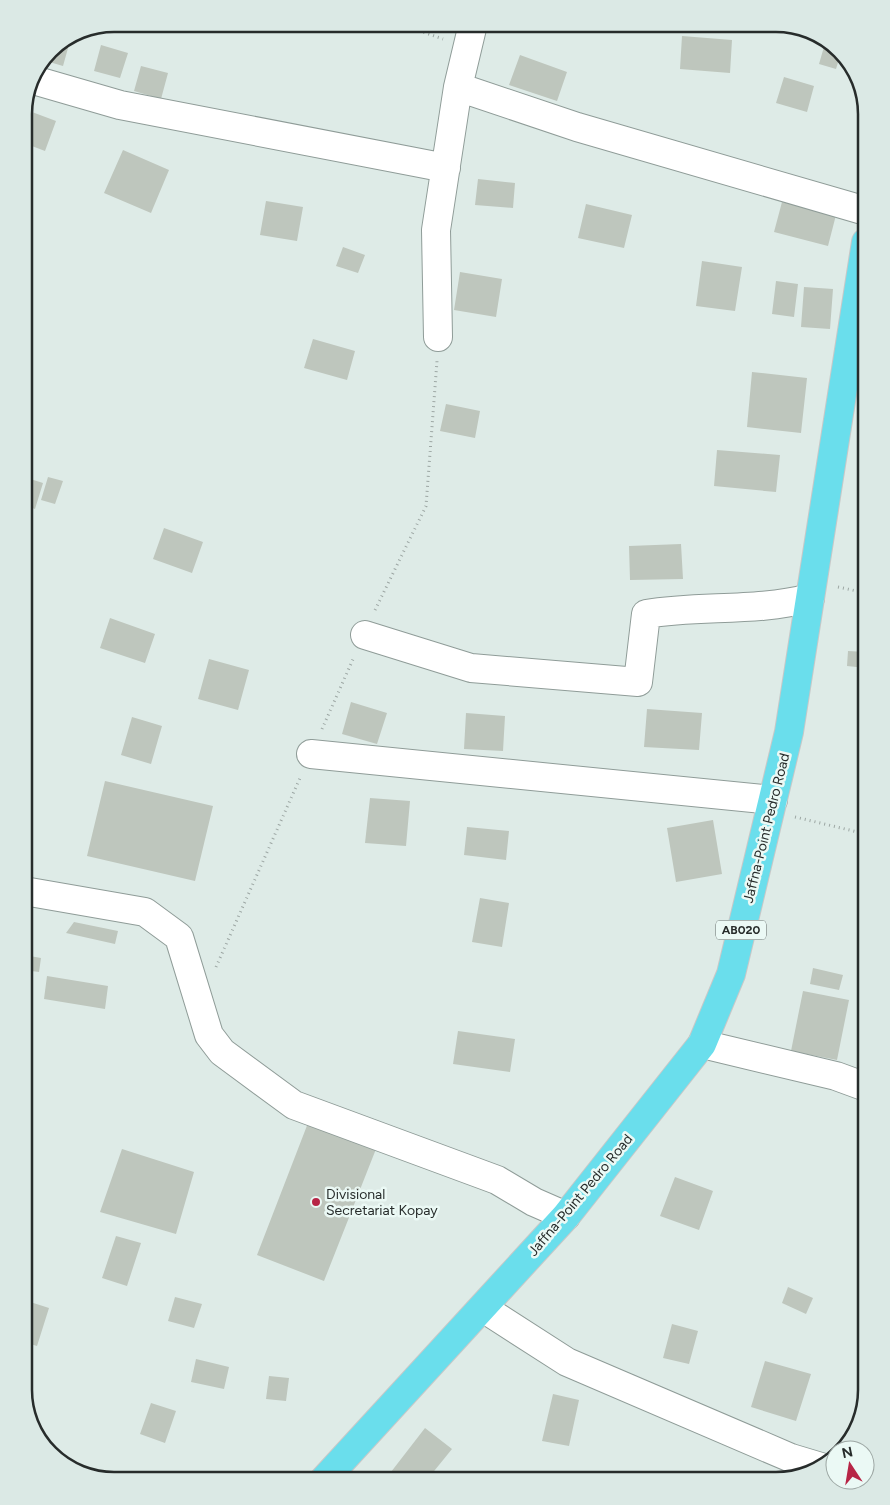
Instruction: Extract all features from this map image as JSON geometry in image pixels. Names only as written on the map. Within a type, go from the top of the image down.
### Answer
[{"type":"main road","name":"Jaffna-Point Pedro Road","points":[[331,1472],[566,1216],[702,1044],[731,974],[789,732],[858,293]]},
{"type":"street","points":[[438,337],[436,230],[458,87],[470,35]]},
{"type":"street","points":[[40,82],[120,105],[446,168]]},
{"type":"street","points":[[458,87],[577,127],[858,209]]},
{"type":"street","points":[[364,635],[471,668],[638,682],[646,614],[682,608],[745,608],[810,598]]},
{"type":"street","points":[[311,754],[772,806]]},
{"type":"street","points":[[32,892],[145,912],[179,936],[209,1035],[222,1052],[294,1105],[496,1180],[534,1202],[566,1216]]},
{"type":"street","points":[[702,1044],[836,1076],[858,1084]]},
{"type":"street","points":[[482,1308],[567,1362],[791,1458],[811,1464]]},
{"type":"path","points":[[454,33],[470,35]]},
{"type":"path","points":[[200,1004],[364,635],[426,506],[438,337]]},
{"type":"path","points":[[772,806],[858,832]]},
{"type":"building","points":[[682,36],[732,40],[730,73],[680,69]]},
{"type":"building","points":[[101,45],[128,53],[120,78],[94,71]]},
{"type":"building","points":[[68,48],[63,66],[52,63]]},
{"type":"building","points":[[824,48],[838,62],[836,69],[819,64]]},
{"type":"building","points":[[520,55],[567,72],[557,101],[509,85]]},
{"type":"building","points":[[141,66],[168,73],[161,99],[134,91]]},
{"type":"building","points":[[784,77],[814,86],[807,112],[776,103]]},
{"type":"building","points":[[33,112],[56,121],[45,151],[33,146]]},
{"type":"building","points":[[123,150],[169,170],[151,213],[104,193]]},
{"type":"building","points":[[478,179],[515,183],[513,208],[475,205]]},
{"type":"building","points":[[266,201],[303,207],[297,241],[260,235]]},
{"type":"building","points":[[782,202],[836,215],[828,246],[774,232]]},
{"type":"building","points":[[586,204],[632,215],[624,248],[578,238]]},
{"type":"building","points":[[343,247],[365,255],[358,273],[336,266]]},
{"type":"building","points":[[702,261],[742,267],[735,311],[696,306]]},
{"type":"building","points":[[460,272],[502,279],[496,317],[454,310]]},
{"type":"building","points":[[776,281],[798,284],[794,317],[772,314]]},
{"type":"building","points":[[804,287],[833,289],[830,329],[801,327]]},
{"type":"building","points":[[313,339],[355,351],[347,380],[304,368]]},
{"type":"building","points":[[752,372],[807,378],[801,433],[747,427]]},
{"type":"building","points":[[446,404],[480,411],[475,438],[440,431]]},
{"type":"building","points":[[717,450],[780,455],[776,492],[714,486]]},
{"type":"building","points":[[48,477],[63,481],[55,504],[41,500]]},
{"type":"building","points":[[33,480],[43,483],[35,509],[33,508]]},
{"type":"building","points":[[164,528],[203,542],[192,573],[153,559]]},
{"type":"building","points":[[681,544],[683,579],[630,580],[629,546]]},
{"type":"building","points":[[110,618],[155,634],[145,663],[100,648]]},
{"type":"building","points":[[848,651],[858,652],[858,667],[847,666]]},
{"type":"building","points":[[209,659],[249,670],[238,710],[198,699]]},
{"type":"building","points":[[351,702],[387,713],[377,744],[342,734]]},
{"type":"building","points":[[647,709],[702,713],[699,750],[644,747]]},
{"type":"building","points":[[466,713],[505,716],[503,751],[464,749]]},
{"type":"building","points":[[132,717],[162,726],[151,764],[121,755]]},
{"type":"building","points":[[105,781],[213,806],[195,881],[87,856]]},
{"type":"building","points":[[370,798],[410,801],[406,846],[365,843]]},
{"type":"building","points":[[713,820],[722,874],[676,882],[667,828]]},
{"type":"building","points":[[467,827],[509,831],[506,860],[464,855]]},
{"type":"building","points":[[480,898],[509,903],[502,947],[472,942]]},
{"type":"building","points":[[74,922],[118,931],[115,944],[66,933]]},
{"type":"building","points":[[32,956],[41,958],[39,972],[32,971]]},
{"type":"building","points":[[813,968],[843,975],[839,990],[810,984]]},
{"type":"building","points":[[47,976],[108,986],[105,1009],[44,999]]},
{"type":"building","points":[[803,991],[849,1000],[837,1060],[791,1051]]},
{"type":"building","points":[[458,1031],[515,1039],[510,1072],[453,1064]]},
{"type":"building","name":"Divisional Secretariat Kopay","points":[[308,1123],[376,1149],[324,1281],[257,1255]]},
{"type":"building","points":[[122,1149],[194,1172],[176,1234],[100,1212]]},
{"type":"building","points":[[675,1177],[713,1191],[699,1230],[660,1216]]},
{"type":"building","points":[[116,1236],[141,1243],[127,1286],[102,1278]]},
{"type":"building","points":[[788,1287],[813,1298],[806,1314],[782,1303]]},
{"type":"building","points":[[175,1297],[202,1304],[194,1328],[168,1321]]},
{"type":"building","points":[[32,1303],[49,1308],[37,1346],[32,1344]]},
{"type":"building","points":[[672,1324],[698,1331],[689,1364],[663,1358]]},
{"type":"building","points":[[196,1359],[229,1367],[224,1389],[191,1382]]},
{"type":"building","points":[[765,1361],[811,1374],[796,1421],[751,1407]]},
{"type":"building","points":[[269,1376],[289,1378],[286,1401],[266,1399]]},
{"type":"building","points":[[553,1394],[579,1400],[569,1446],[542,1441]]},
{"type":"building","points":[[151,1403],[176,1411],[165,1443],[140,1434]]},
{"type":"building","points":[[425,1428],[452,1449],[433,1472],[391,1472]]},
{"type":"place","name":"Divisional Secretariat Kopay","points":[[316,1202]]}]
